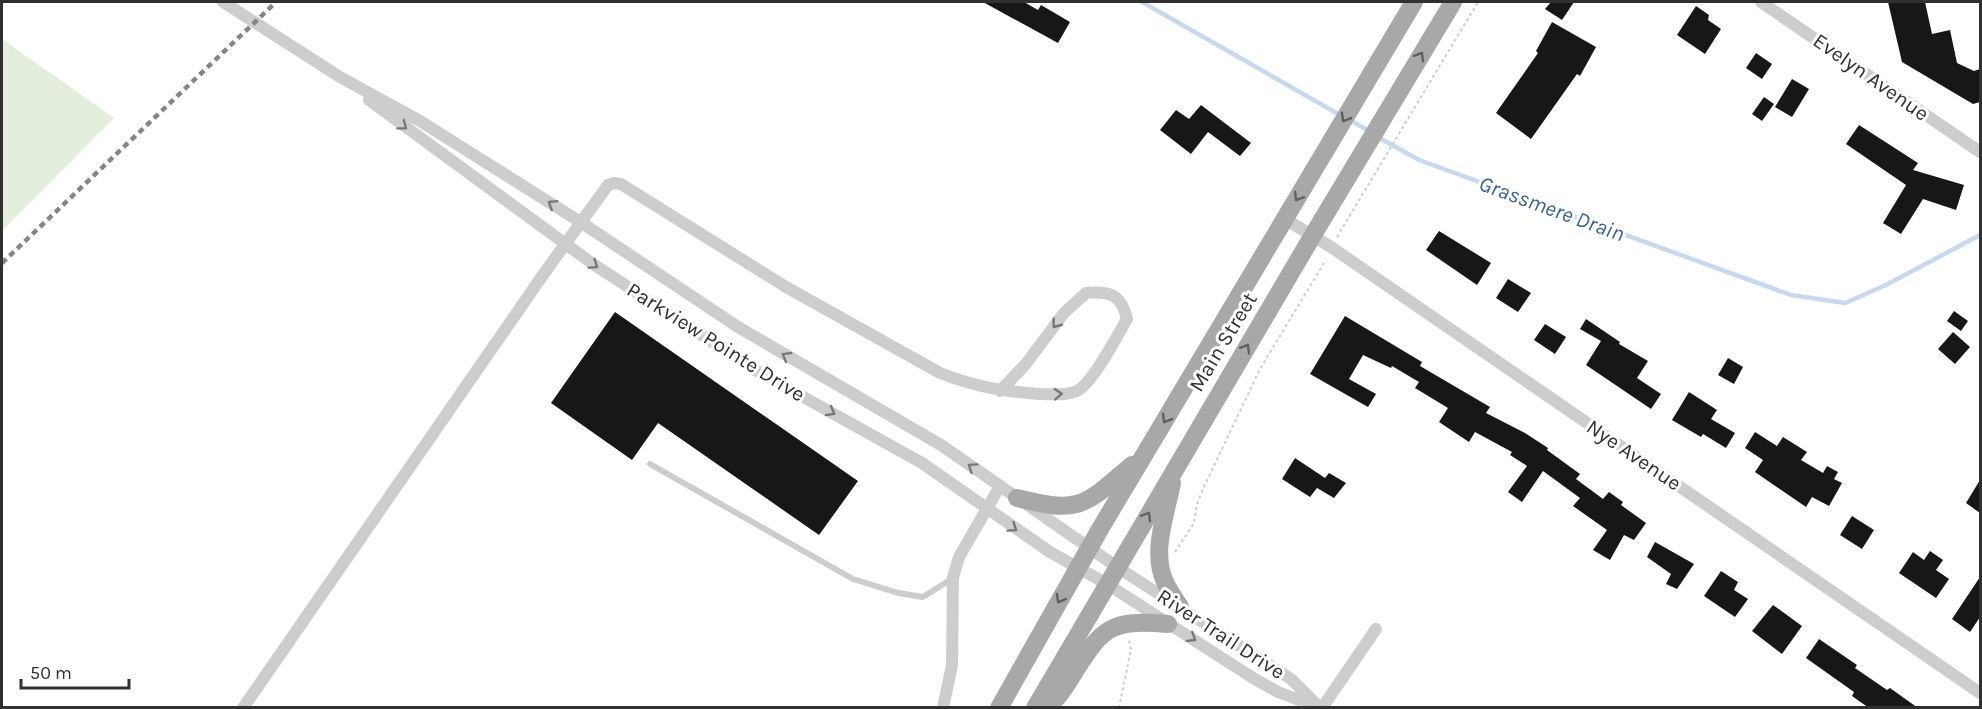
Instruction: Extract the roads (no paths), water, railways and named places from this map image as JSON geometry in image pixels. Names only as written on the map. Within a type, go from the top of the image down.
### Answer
[{"type":"main road","name":"Main Street","points":[[999,708],[1089,548],[1413,2]]},
{"type":"main road","name":"Main Street","points":[[1035,708],[1453,2]]},
{"type":"main road","points":[[1017,498],[1057,507],[1084,503],[1145,454]]},
{"type":"main road","points":[[1176,467],[1161,534],[1160,556],[1164,581],[1180,607]]},
{"type":"main road","points":[[1045,708],[1058,699],[1093,642],[1106,631],[1119,625],[1137,622],[1168,624]]},
{"type":"street","name":"Parkview Pointe Drive","points":[[223,2],[340,77],[420,121],[582,223],[738,327],[941,445],[1117,567]]},
{"type":"street","name":"Evelyn Avenue","points":[[1761,2],[1980,152]]},
{"type":"street","name":"Parkview Pointe Drive","points":[[340,77],[400,124],[566,245],[753,369],[922,463],[985,509],[1050,552],[1107,584]]},
{"type":"street","points":[[243,708],[608,185],[621,184],[786,287],[940,374],[1000,391],[1059,395],[1077,391],[1090,379],[1127,319],[1124,305],[1115,296],[1101,292],[1086,293],[1064,313],[1025,365],[1000,391]]},
{"type":"street","name":"Nye Avenue","points":[[1285,219],[1331,247],[1980,693]]},
{"type":"street","points":[[943,708],[952,665],[953,578],[959,557],[1000,486]]},
{"type":"street","name":"River Trail Drive","points":[[1117,567],[1291,679],[1320,708]]},
{"type":"street","name":"River Trail Drive","points":[[1107,584],[1278,692],[1320,708]]},
{"type":"street","points":[[1320,708],[1376,629]]},
{"type":"lane","points":[[650,464],[853,579],[898,593],[923,597],[953,578]]},
{"type":"waterway","name":"Grassmere Drain","points":[[1142,2],[1340,115]]},
{"type":"waterway","name":"Grassmere Drain","points":[[1348,119],[1369,131]]},
{"type":"waterway","name":"Grassmere Drain","points":[[1376,136],[1419,160],[1791,295],[1845,303],[1886,285],[1980,235]]},
{"type":"railway","points":[[2,263],[276,2]]}]
